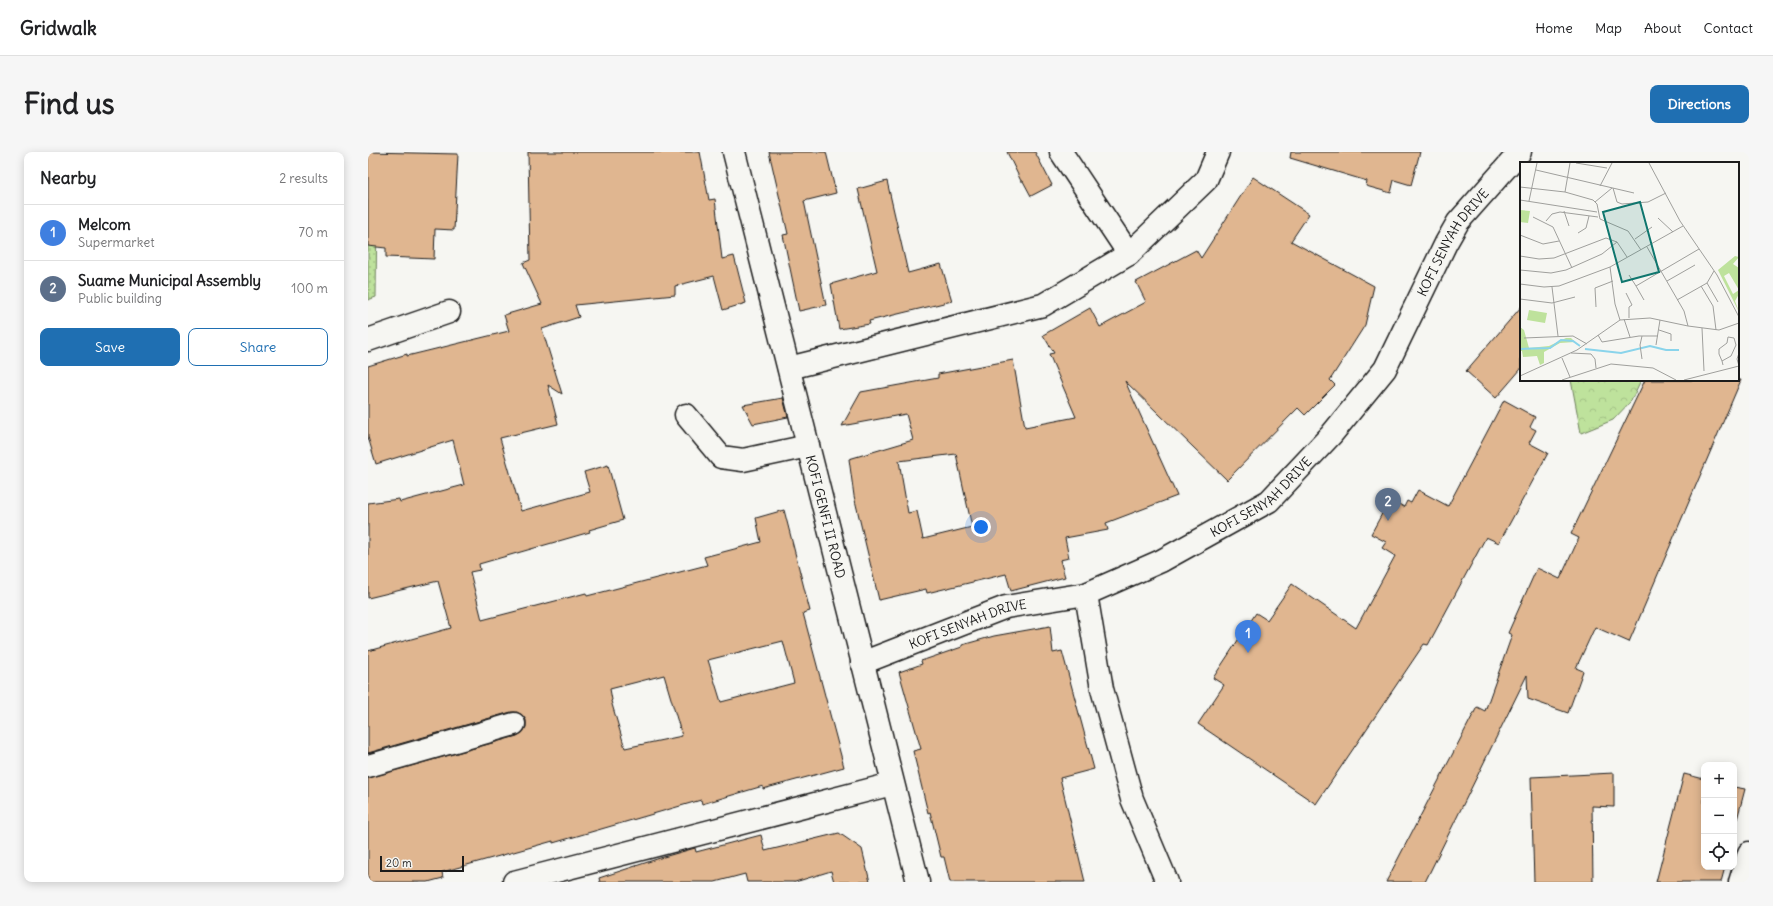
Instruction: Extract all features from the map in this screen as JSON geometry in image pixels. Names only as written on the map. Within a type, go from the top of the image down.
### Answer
[{"type":"street","name":"KOFI GENFI II ROAD","points":[[734,152],[892,784],[918,882]]},
{"type":"street","points":[[1061,152],[1129,254]]},
{"type":"street","points":[[789,368],[1043,306],[1129,254],[1206,180],[1218,152]]},
{"type":"street","name":"KOFI SENYAH DRIVE","points":[[862,662],[1006,607],[1086,594],[1161,561],[1269,502],[1331,435],[1384,369],[1446,243],[1458,222],[1520,152]]},
{"type":"street","points":[[368,340],[449,312]]},
{"type":"street","points":[[686,415],[721,456],[743,460],[808,446]]},
{"type":"street","points":[[1086,594],[1102,689],[1132,799],[1167,882]]},
{"type":"street","points":[[368,766],[514,724]]},
{"type":"street","points":[[514,882],[892,784]]},
{"type":"street","points":[[1740,882],[1749,853]]},
{"type":"green space","points":[[368,200],[377,201],[376,297],[368,300]]},
{"type":"green space","points":[[1571,381],[1641,381],[1631,401],[1613,420],[1581,433]]},
{"type":"building","points":[[368,152],[458,154],[454,230],[435,229],[434,259],[386,257],[386,248],[368,246]]},
{"type":"building","points":[[528,152],[700,152],[709,200],[715,199],[722,259],[734,256],[746,303],[723,310],[714,276],[675,286],[675,295],[575,305],[579,317],[542,329],[562,394],[548,385],[558,424],[500,438],[521,511],[590,492],[584,472],[608,465],[623,520],[589,530],[590,532],[479,564],[480,570],[470,572],[482,620],[586,593],[587,596],[707,565],[704,557],[761,542],[756,518],[784,510],[810,611],[803,613],[844,767],[763,789],[763,786],[702,804],[701,800],[553,843],[553,841],[442,872],[443,878],[428,882],[368,882],[368,778],[517,736],[523,732],[526,727],[526,720],[517,712],[511,712],[368,753],[368,651],[451,628],[438,581],[368,598],[368,503],[399,499],[400,502],[464,485],[453,440],[376,464],[368,437],[368,366],[407,354],[407,356],[509,331],[504,315],[542,304],[523,263],[530,260]],"holes":[[[783,641],[794,683],[721,702],[708,660]],[[664,675],[682,736],[625,748],[611,701],[610,689]]]},
{"type":"building","points":[[769,152],[826,152],[836,193],[804,201],[826,305],[799,311],[783,235],[788,234]]},
{"type":"building","points":[[1007,152],[1035,152],[1052,185],[1031,196],[1023,181],[1021,181]]},
{"type":"building","points":[[1291,152],[1420,152],[1411,185],[1394,180],[1391,193],[1366,186],[1367,181],[1290,158]]},
{"type":"building","points":[[1253,177],[1309,214],[1291,241],[1374,286],[1365,325],[1330,380],[1335,385],[1305,415],[1298,408],[1227,480],[1125,381],[1177,496],[1106,523],[1108,530],[1065,538],[1069,558],[1060,560],[1065,577],[1011,591],[1006,574],[927,593],[926,589],[879,600],[854,496],[849,459],[913,440],[906,414],[842,426],[861,392],[938,378],[938,374],[1013,360],[1025,427],[1076,417],[1049,354],[1054,353],[1043,335],[1090,308],[1100,327],[1146,302],[1136,282],[1196,250],[1201,258]],"holes":[[[956,454],[972,527],[923,539],[917,511],[908,513],[899,461]]]},
{"type":"building","points":[[887,181],[908,273],[941,264],[952,301],[869,321],[870,324],[839,329],[831,284],[877,271],[858,189]]},
{"type":"building","points":[[1520,308],[1520,370],[1496,398],[1466,371]]},
{"type":"building","points":[[1741,380],[1629,642],[1595,627],[1576,668],[1583,671],[1568,713],[1528,699],[1527,675],[1425,882],[1386,882],[1477,707],[1485,711],[1512,635],[1508,633],[1537,568],[1560,579],[1579,538],[1571,534],[1645,381]]},
{"type":"building","points":[[783,398],[788,417],[753,424],[743,405]]},
{"type":"building","points":[[1504,400],[1535,417],[1530,427],[1536,430],[1529,443],[1548,453],[1499,543],[1486,537],[1428,645],[1424,644],[1316,804],[1198,724],[1224,685],[1213,678],[1256,613],[1267,620],[1292,584],[1356,628],[1395,556],[1382,548],[1386,542],[1371,534],[1390,499],[1404,507],[1407,501],[1411,503],[1418,490],[1448,506]]},
{"type":"building","points":[[1050,626],[1053,653],[1062,651],[1094,769],[1060,778],[1085,882],[950,882],[944,857],[941,857],[930,812],[928,813],[913,751],[921,749],[899,672],[922,664],[921,661],[962,647],[962,645],[994,636]]},
{"type":"building","points":[[1614,773],[1614,807],[1592,806],[1593,882],[1534,882],[1531,777]]},
{"type":"building","points":[[1684,774],[1701,778],[1701,870],[1724,870],[1721,882],[1656,882]]},
{"type":"building","points":[[1737,788],[1745,789],[1737,820]]},
{"type":"building","points":[[839,833],[862,849],[870,882],[834,882],[831,871],[795,882],[747,882],[745,874],[715,882],[600,882],[599,878],[695,848],[696,852],[761,835],[765,851]]},
{"type":"place","name":"Suame Municipal Assembly","points":[[1388,521]]},
{"type":"place","name":"Melcom","points":[[1248,653]]}]
